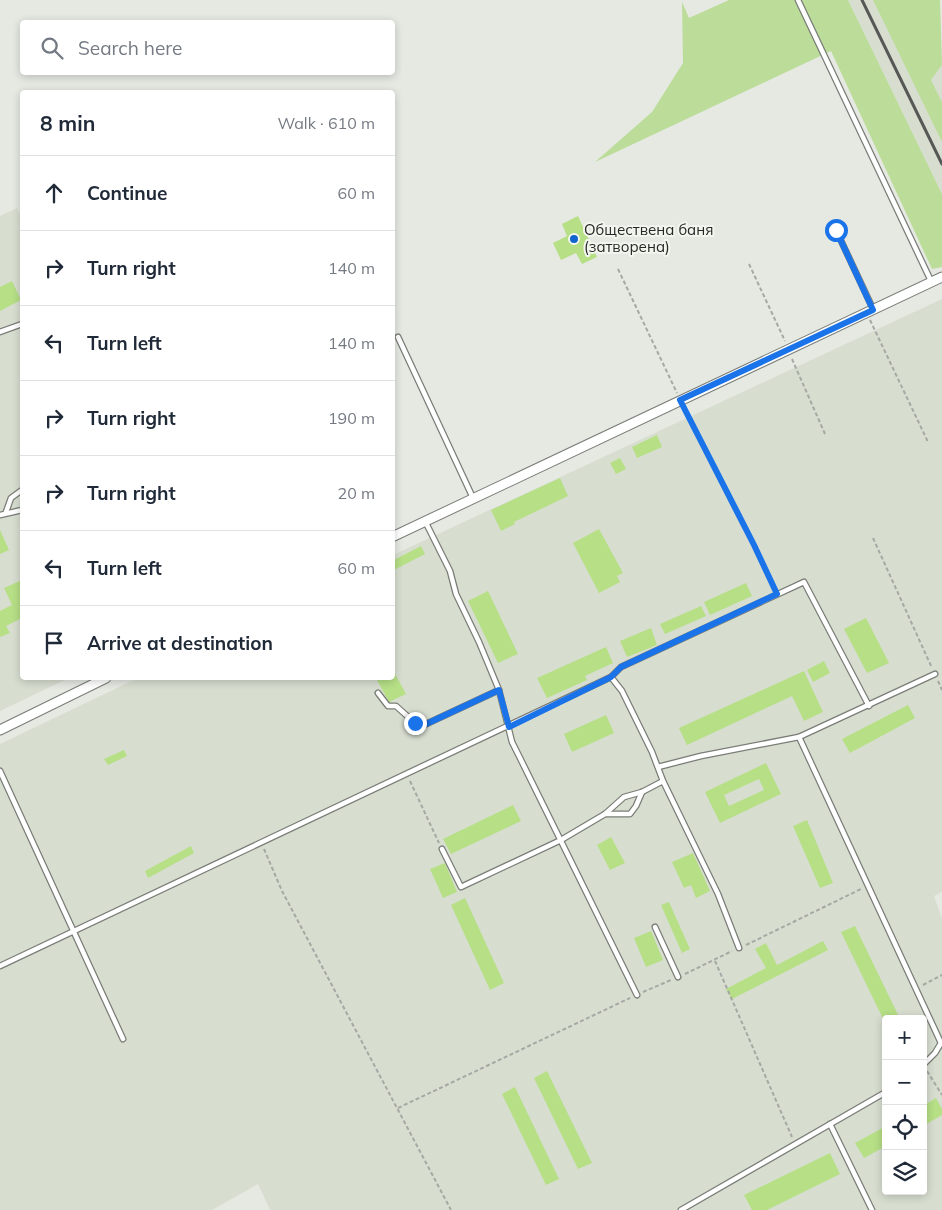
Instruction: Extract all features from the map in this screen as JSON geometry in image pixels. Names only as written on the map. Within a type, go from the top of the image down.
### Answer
[{"type":"street","points":[[395,536],[942,277]]},
{"type":"street","points":[[0,730],[102,680]]},
{"type":"lane","points":[[798,0],[931,281]]},
{"type":"lane","points":[[836,230],[870,312]]},
{"type":"lane","points":[[0,332],[20,325]]},
{"type":"lane","points":[[398,337],[473,498]]},
{"type":"lane","points":[[6,512],[11,498],[20,491]]},
{"type":"lane","points":[[0,516],[6,512],[20,510]]},
{"type":"lane","points":[[425,521],[450,570],[456,594],[499,690],[520,758],[637,995]]},
{"type":"lane","points":[[0,966],[406,772],[509,727],[611,677],[621,667],[804,582],[869,706]]},
{"type":"lane","points":[[658,767],[701,756],[799,737],[935,674]]},
{"type":"lane","points":[[611,677],[622,691],[718,894],[739,948]]},
{"type":"lane","points":[[378,694],[388,706],[396,706],[415,723],[424,725],[499,690]]},
{"type":"lane","points":[[799,737],[843,836],[941,1043],[936,1053],[927,1062]]},
{"type":"lane","points":[[0,771],[123,1039]]},
{"type":"lane","points":[[442,849],[461,887],[560,840],[606,814],[624,797],[642,792],[663,781]]},
{"type":"lane","points":[[606,814],[630,814],[642,792]]},
{"type":"lane","points":[[655,927],[678,977]]},
{"type":"lane","points":[[681,1210],[882,1094]]},
{"type":"lane","points":[[830,1124],[872,1210]]},
{"type":"path","points":[[618,270],[680,400],[777,594]]},
{"type":"path","points":[[870,312],[928,442]]},
{"type":"path","points":[[873,538],[942,690]]},
{"type":"path","points":[[406,772],[442,849]]},
{"type":"path","points":[[262,842],[282,891],[451,1210]]},
{"type":"path","points":[[714,961],[794,1144]]},
{"type":"path","points":[[916,988],[942,975]]},
{"type":"path","points":[[927,1072],[942,1094]]},
{"type":"shaded area","points":[[848,0],[873,0],[912,79],[942,142],[942,194]]},
{"type":"shaded area","points":[[942,65],[942,102],[931,80]]},
{"type":"shaded area","points":[[17,208],[20,214],[20,680],[65,680],[0,711],[0,216]]},
{"type":"shaded area","points":[[942,299],[942,892],[934,896],[942,918],[942,1210],[270,1210],[258,1184],[212,1210],[0,1210],[0,744],[134,680],[395,680],[395,554]]},
{"type":"green space","points":[[729,0],[848,0],[942,194],[942,267],[932,269],[831,51],[595,162],[652,112],[683,63],[682,2],[689,18]]},
{"type":"green space","points":[[873,0],[940,0],[942,65],[931,80],[942,102],[942,142]]},
{"type":"building","name":"Обществена баня (затворена)","points":[[578,216],[597,257],[582,264],[576,253],[561,260],[553,243],[567,236],[562,224]]},
{"type":"building","points":[[12,281],[20,301],[0,311],[0,287]]},
{"type":"building","points":[[657,435],[662,447],[637,458],[632,447]]},
{"type":"building","points":[[620,458],[626,469],[616,474],[610,463]]},
{"type":"building","points":[[560,478],[568,496],[514,522],[515,524],[501,531],[491,510]]},
{"type":"building","points":[[599,529],[623,573],[617,576],[620,582],[599,593],[573,543]]},
{"type":"building","points":[[0,530],[9,550],[0,554]]},
{"type":"building","points":[[421,546],[425,554],[395,569],[395,559]]},
{"type":"building","points":[[20,581],[20,619],[6,626],[10,633],[0,637],[0,611],[12,605],[4,588]]},
{"type":"building","points":[[746,583],[752,596],[710,615],[704,602]]},
{"type":"building","points":[[488,591],[518,654],[498,663],[468,601]]},
{"type":"building","points":[[701,606],[706,616],[665,634],[660,624]]},
{"type":"building","points":[[866,618],[889,663],[867,673],[844,629]]},
{"type":"building","points":[[651,628],[657,645],[627,657],[620,641]]},
{"type":"building","points":[[606,647],[613,663],[585,676],[587,680],[547,698],[537,678]]},
{"type":"building","points":[[824,661],[830,673],[813,682],[807,670]]},
{"type":"building","points":[[804,671],[823,712],[804,721],[792,696],[687,745],[679,728]]},
{"type":"building","points":[[395,674],[406,694],[389,702],[377,680],[395,680]]},
{"type":"building","points":[[908,705],[915,718],[850,753],[842,739]]},
{"type":"building","points":[[606,715],[614,733],[572,752],[564,734]]},
{"type":"building","points":[[124,750],[127,756],[108,765],[104,759]]},
{"type":"building","points":[[766,763],[781,794],[720,823],[705,792]],"holes":[[[759,779],[764,790],[729,806],[724,795]]]},
{"type":"building","points":[[513,805],[521,821],[451,854],[443,839]]},
{"type":"building","points":[[807,820],[833,883],[820,888],[793,826]]},
{"type":"building","points":[[611,837],[625,863],[610,870],[597,845]]},
{"type":"building","points":[[191,846],[194,853],[148,878],[145,871]]},
{"type":"building","points":[[693,853],[710,891],[696,898],[691,885],[684,888],[672,862]]},
{"type":"building","points":[[445,863],[457,892],[443,898],[430,869]]},
{"type":"building","points":[[465,898],[504,983],[490,990],[451,905]]},
{"type":"building","points":[[669,902],[690,949],[682,953],[661,905]]},
{"type":"building","points":[[855,926],[898,1015],[882,1015],[882,1017],[841,932]]},
{"type":"building","points":[[651,931],[663,960],[646,967],[634,938]]},
{"type":"building","points":[[823,941],[828,950],[732,999],[726,989],[766,968],[755,949],[766,943],[777,965]]},
{"type":"building","points":[[547,1071],[592,1163],[578,1169],[534,1078]]},
{"type":"building","points":[[515,1087],[559,1179],[546,1185],[502,1094]]},
{"type":"building","points":[[936,1098],[942,1109],[942,1115],[927,1124],[927,1105]]},
{"type":"building","points":[[882,1128],[882,1148],[864,1158],[855,1143]]},
{"type":"building","points":[[830,1153],[840,1174],[767,1210],[752,1210],[744,1195]]},
{"type":"railway","points":[[862,0],[942,164]]},
{"type":"place","name":"Обществена баня (затворена)","points":[[574,239]]},
{"type":"route","points":[[415,723],[424,725],[499,690],[509,727],[611,677],[621,667],[777,594],[680,400],[873,310],[836,230]]}]
